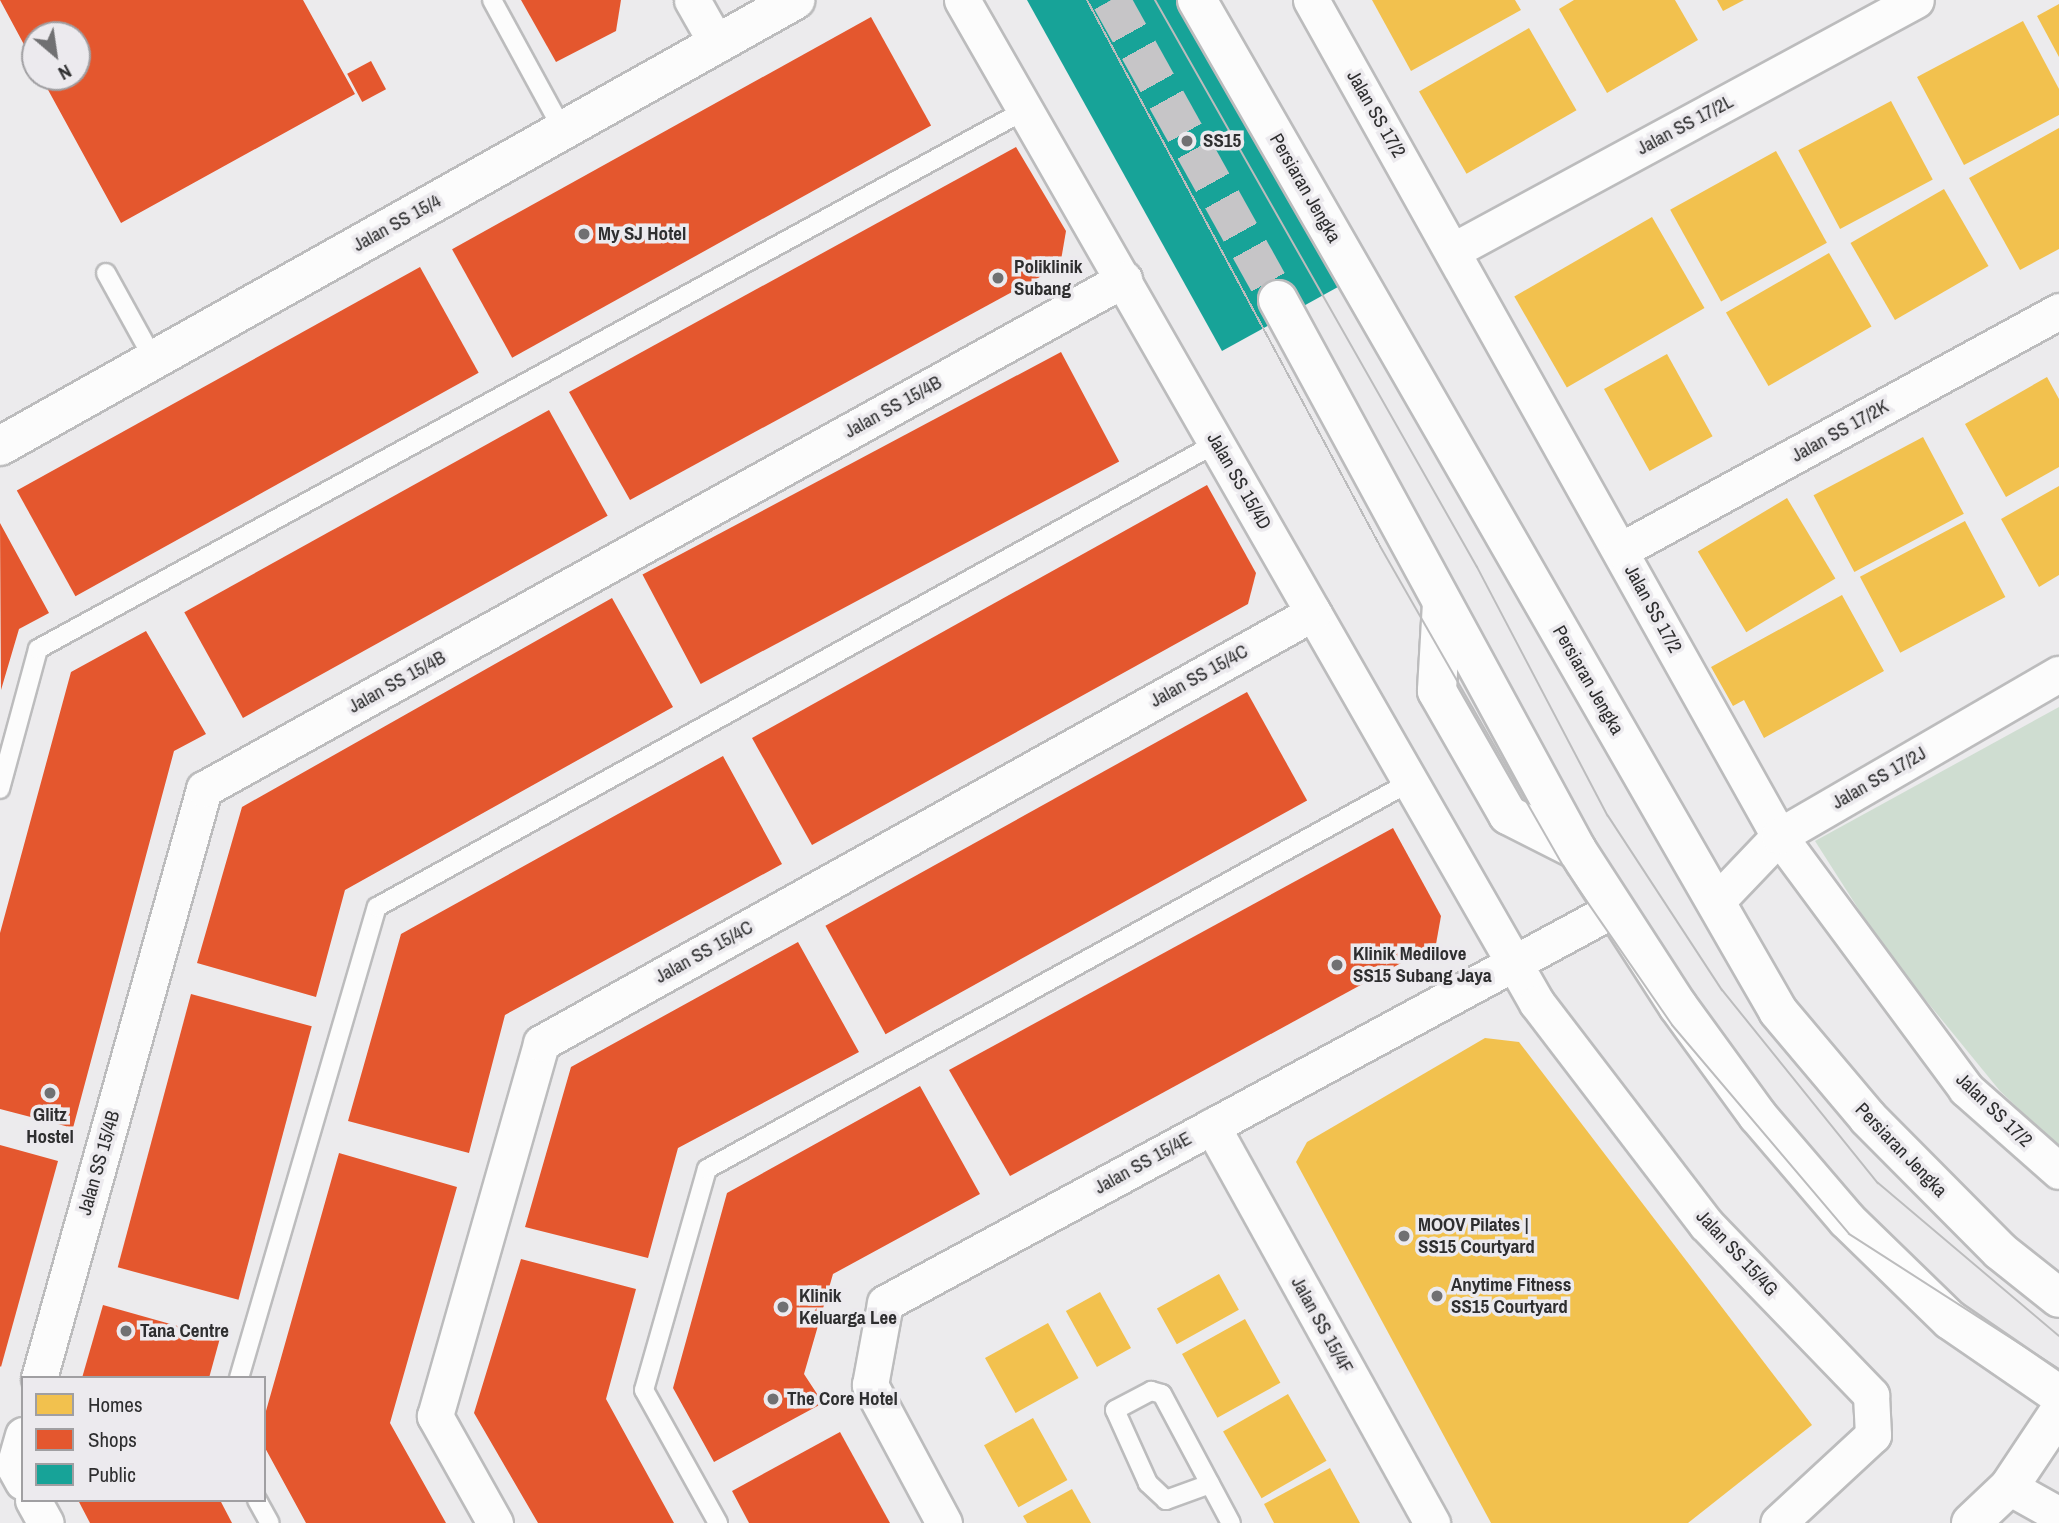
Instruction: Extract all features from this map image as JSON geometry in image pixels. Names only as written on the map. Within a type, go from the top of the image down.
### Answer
[{"type":"main road","name":"Jalan SS 15/4","points":[[0,446],[795,0]]},
{"type":"main road","name":"Persiaran Jengka","points":[[1197,0],[1778,1011],[1868,1118],[2000,1251],[2059,1298]]},
{"type":"main road","points":[[1278,300],[1441,603],[1437,691],[1508,815],[1577,850],[1612,910],[1758,1116],[1847,1220],[1950,1320],[2059,1395]]},
{"type":"main road","points":[[1971,1523],[2009,1487],[2059,1412]]},
{"type":"street","points":[[692,0],[716,44]]},
{"type":"street","name":"Jalan SS 15/4D","points":[[961,0],[1124,279],[1513,964]]},
{"type":"street","name":"Jalan SS 17/2","points":[[1311,0],[1454,250],[1779,836],[1966,1089],[2059,1171]]},
{"type":"street","name":"Jalan SS 17/2L","points":[[1454,250],[1916,0]]},
{"type":"street","name":"Jalan SS 15/4B","points":[[40,1376],[204,789],[1124,279]]},
{"type":"street","name":"Jalan SS 17/2K","points":[[1621,550],[2059,311]]},
{"type":"street","name":"Jalan SS 15/4C","points":[[495,1523],[435,1416],[541,1043],[1313,613]]},
{"type":"street","name":"Jalan SS 17/2J","points":[[1716,902],[1779,836],[2059,674]]},
{"type":"street","name":"Jalan SS 15/4E","points":[[944,1523],[870,1385],[885,1303],[1612,910]]},
{"type":"street","name":"Jalan SS 15/4G","points":[[1513,964],[1706,1224],[1871,1395],[1873,1434],[1778,1523]]},
{"type":"street","name":"Jalan SS 15/4F","points":[[1212,1126],[1432,1523]]},
{"type":"street","points":[[21,1442],[14,1466],[21,1478]]},
{"type":"street","points":[[2009,1487],[2059,1516]]},
{"type":"street","points":[[34,1502],[46,1523]]},
{"type":"lane","points":[[492,0],[563,130]]},
{"type":"lane","points":[[0,789],[38,649],[1027,110]]},
{"type":"lane","points":[[106,273],[154,360]]},
{"type":"lane","points":[[240,1376],[377,908],[1217,443]]},
{"type":"lane","points":[[718,1523],[644,1390],[707,1169],[1410,782]]},
{"type":"lane","points":[[1210,1484],[1166,1500],[1148,1483],[1115,1410],[1151,1391],[1163,1394],[1231,1523]]},
{"type":"lane","points":[[258,1502],[270,1523]]},
{"type":"green space","points":[[2059,707],[2059,1147],[2000,1091],[1884,949],[1815,841]]},
{"type":"building: Homes","points":[[1372,0],[1515,0],[1521,10],[1411,71]]},
{"type":"building: Homes","points":[[1574,0],[1675,0],[1698,40],[1607,93],[1559,9]]},
{"type":"building: Homes","points":[[1717,0],[1744,0],[1723,11]]},
{"type":"building: Homes","points":[[2059,4],[2059,57],[2037,16]]},
{"type":"building: Homes","points":[[2023,21],[2059,89],[2059,115],[1964,165],[1917,77]]},
{"type":"building: Homes","points":[[1529,28],[1576,110],[1467,174],[1419,92]]},
{"type":"building: Homes","points":[[1891,101],[1933,180],[1840,229],[1798,150]]},
{"type":"building: Homes","points":[[2059,128],[2059,249],[2020,270],[1969,178]]},
{"type":"building: Homes","points":[[1776,151],[1827,243],[1721,301],[1670,210]]},
{"type":"building: Homes","points":[[1944,189],[1988,266],[1895,320],[1850,243]]},
{"type":"building: Homes","points":[[1652,217],[1704,308],[1567,387],[1514,296]]},
{"type":"building: Homes","points":[[1829,253],[1872,327],[1768,386],[1726,312]]},
{"type":"building: Homes","points":[[1667,354],[1713,436],[1650,471],[1604,389]]},
{"type":"building: Homes","points":[[2047,377],[2059,399],[2059,467],[2006,497],[1965,424]]},
{"type":"building: Homes","points":[[1923,437],[1964,514],[1854,572],[1814,495]]},
{"type":"building: Homes","points":[[2059,486],[2059,575],[2039,587],[2001,519]]},
{"type":"building: Homes","points":[[1787,498],[1835,579],[1746,632],[1698,552]]},
{"type":"building: Homes","points":[[1965,521],[2005,597],[1900,653],[1860,577]]},
{"type":"building: Homes","points":[[1842,595],[1884,671],[1764,738],[1744,700],[1733,706],[1711,667]]},
{"type":"building: Homes","points":[[1485,1038],[1519,1042],[1812,1425],[1688,1523],[1491,1523],[1296,1162],[1307,1142]]},
{"type":"building: Homes","points":[[1219,1274],[1239,1310],[1177,1344],[1157,1308]]},
{"type":"building: Homes","points":[[1100,1292],[1131,1348],[1097,1367],[1066,1311]]},
{"type":"building: Homes","points":[[1245,1319],[1280,1383],[1217,1418],[1182,1354]]},
{"type":"building: Homes","points":[[1048,1323],[1079,1378],[1016,1413],[985,1358]]},
{"type":"building: Homes","points":[[1288,1394],[1326,1461],[1262,1498],[1223,1432]]},
{"type":"building: Homes","points":[[1033,1418],[1067,1480],[1018,1507],[984,1445]]},
{"type":"building: Homes","points":[[1330,1468],[1360,1523],[1274,1523],[1264,1504]]},
{"type":"building: Homes","points":[[1072,1489],[1091,1523],[1027,1523],[1023,1516]]},
{"type":"building: Shops","points":[[0,0],[303,0],[355,94],[121,223],[49,91],[91,91],[91,21],[21,21],[21,39]]},
{"type":"building: Shops","points":[[521,0],[621,0],[616,31],[556,62]]},
{"type":"building: Shops","points":[[871,17],[931,125],[512,358],[452,249]]},
{"type":"building: Shops","points":[[371,61],[386,89],[362,102],[347,74]]},
{"type":"building: Shops","points":[[1016,147],[1066,231],[1060,266],[630,500],[569,392]]},
{"type":"building: Shops","points":[[420,267],[479,373],[75,596],[17,490]]},
{"type":"building: Shops","points":[[1061,352],[1119,461],[701,684],[642,575]]},
{"type":"building: Shops","points":[[549,410],[608,516],[243,718],[184,612]]},
{"type":"building: Shops","points":[[1207,485],[1256,573],[1248,604],[812,845],[752,738]]},
{"type":"building: Shops","points":[[0,523],[49,613],[19,629],[1,690]]},
{"type":"building: Shops","points":[[612,598],[673,707],[345,890],[316,997],[197,963],[242,807]]},
{"type":"building: Shops","points":[[146,631],[206,734],[174,751],[73,1128],[0,1109],[0,933],[71,672]]},
{"type":"building: Shops","points":[[1247,692],[1307,800],[886,1034],[825,926]]},
{"type":"building: Shops","points":[[723,756],[782,864],[505,1015],[469,1153],[348,1121],[401,934]]},
{"type":"building: Shops","points":[[1393,828],[1441,916],[1436,944],[1010,1176],[949,1070]]},
{"type":"building: Shops","points":[[798,942],[859,1052],[678,1148],[648,1258],[525,1227],[571,1067]]},
{"type":"building: Shops","points":[[191,994],[312,1026],[238,1300],[118,1267]]},
{"type":"building: Shops","points":[[920,1086],[980,1194],[833,1274],[804,1374],[823,1403],[714,1462],[673,1388],[727,1193]]},
{"type":"building: Shops","points":[[0,1145],[58,1161],[1,1367],[0,1366]]},
{"type":"building: Shops","points":[[339,1153],[457,1187],[390,1423],[446,1523],[306,1523],[266,1450],[266,1411]]},
{"type":"building: Shops","points":[[521,1259],[636,1289],[606,1399],[674,1523],[538,1523],[474,1413]]},
{"type":"building: Shops","points":[[103,1305],[220,1338],[210,1376],[83,1376]]},
{"type":"building: Shops","points":[[840,1432],[890,1523],[749,1523],[732,1491]]},
{"type":"building: Shops","points":[[79,1502],[221,1502],[232,1523],[90,1523]]},
{"type":"building: Public","name":"SS15","points":[[1027,0],[1190,0],[1347,282],[1222,351]]},
{"type":"tunnel","points":[[1111,0],[1278,300]]},
{"type":"tram line","points":[[1087,0],[1380,546],[1568,874],[1672,1025],[1849,1234],[2059,1369]]},
{"type":"tram line","points":[[1155,0],[1477,567],[1608,816],[1722,990],[1878,1183],[2059,1336]]},
{"type":"place","name":"SS15","points":[[1187,141]]},
{"type":"place","name":"My SJ Hotel","points":[[584,234]]},
{"type":"place","name":"Poliklinik Subang","points":[[998,278]]},
{"type":"place","name":"Klinik Medilove SS15 Subang Jaya","points":[[1337,965]]},
{"type":"place","name":"Glitz Hostel","points":[[50,1093]]},
{"type":"place","name":"MOOV Pilates | SS15 Courtyard","points":[[1404,1236]]},
{"type":"place","name":"Anytime Fitness SS15 Courtyard","points":[[1437,1296]]},
{"type":"place","name":"Klinik Keluarga Lee","points":[[783,1307]]},
{"type":"place","name":"Tana Centre","points":[[126,1331]]},
{"type":"place","name":"The Core Hotel","points":[[773,1399]]}]
